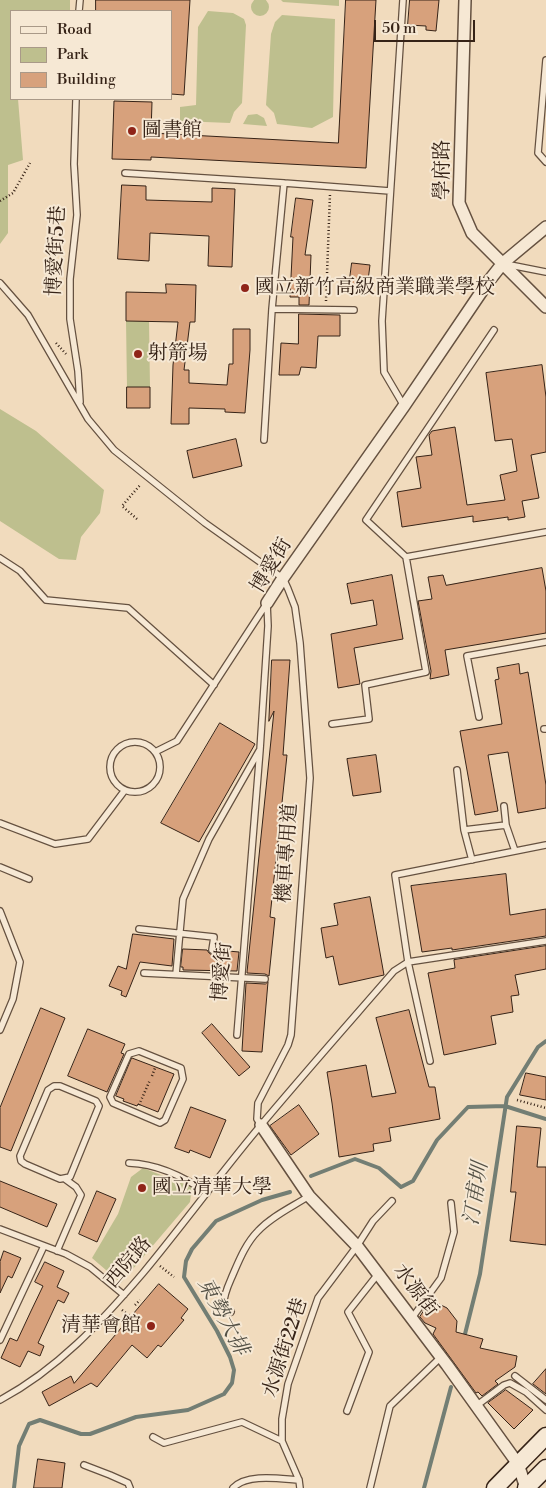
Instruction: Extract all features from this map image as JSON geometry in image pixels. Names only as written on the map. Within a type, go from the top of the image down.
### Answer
[{"type":"main road","points":[[495,1488],[546,1436]]},
{"type":"main road","points":[[526,1488],[546,1469]]},
{"type":"street","name":"學府路","points":[[465,0],[460,203],[472,232],[546,307]]},
{"type":"street","name":"博愛街","points":[[267,604],[283,578],[404,406],[488,282],[503,263],[546,227]]},
{"type":"street","name":"水源街","points":[[261,1125],[309,1196],[357,1246],[441,1357],[518,1464],[526,1488]]},
{"type":"lane","points":[[403,0],[382,321],[384,372],[404,406]]},
{"type":"lane","points":[[546,60],[538,153],[546,162]]},
{"type":"lane","name":"博愛街5巷","points":[[76,100],[74,164],[77,215],[70,279],[70,320],[78,371],[80,404]]},
{"type":"lane","points":[[126,173],[390,191]]},
{"type":"lane","points":[[264,440],[272,309],[284,183]]},
{"type":"lane","points":[[503,263],[546,272]]},
{"type":"lane","name":"博愛街5巷","points":[[0,283],[28,315],[88,419],[114,450],[205,523],[283,578]]},
{"type":"lane","points":[[272,309],[354,310]]},
{"type":"lane","points":[[332,724],[369,719],[365,685],[426,672],[406,557],[366,520],[494,330]]},
{"type":"lane","points":[[406,557],[546,532]]},
{"type":"lane","points":[[0,558],[20,571],[46,600],[128,608],[214,685]]},
{"type":"lane","name":"機車專用道","points":[[261,1125],[257,1119],[258,1103],[288,1046],[291,1035],[310,778],[300,643],[294,607],[283,578]]},
{"type":"lane","points":[[156,752],[177,741],[267,604]]},
{"type":"lane","name":"博愛街","points":[[237,1035],[260,750],[268,626],[267,604]]},
{"type":"lane","points":[[479,717],[467,656],[546,642]]},
{"type":"lane","points":[[133,741],[142,742],[156,752],[160,768],[158,776],[148,788],[141,791],[125,790],[118,786],[110,771],[113,754],[125,743],[133,741]]},
{"type":"lane","points":[[176,974],[183,899],[208,839],[260,750]]},
{"type":"lane","points":[[457,770],[464,830],[472,860]]},
{"type":"lane","points":[[0,823],[54,844],[88,839],[125,790]]},
{"type":"lane","points":[[504,806],[506,825],[515,851]]},
{"type":"lane","points":[[464,830],[506,825]]},
{"type":"lane","points":[[430,1061],[408,962],[395,875],[546,845]]},
{"type":"lane","points":[[0,867],[29,880]]},
{"type":"lane","points":[[0,911],[20,962],[13,1000],[0,1030]]},
{"type":"lane","points":[[139,929],[214,937],[212,950]]},
{"type":"lane","points":[[408,962],[546,941]]},
{"type":"lane","name":"西院路","points":[[0,1400],[20,1389],[59,1361],[95,1328],[116,1305],[261,1125],[394,971],[408,962]]},
{"type":"lane","points":[[144,973],[265,979]]},
{"type":"lane","points":[[139,1051],[181,1068],[183,1079],[165,1120],[160,1123],[136,1113],[113,1103],[110,1097],[128,1054],[139,1051]]},
{"type":"lane","points":[[57,1251],[81,1195],[76,1187],[65,1179],[60,1179],[25,1164],[20,1156],[48,1090],[54,1086],[60,1086],[96,1101],[100,1106],[70,1177],[65,1179]]},
{"type":"lane","points":[[129,1163],[145,1164],[173,1173],[188,1179],[207,1193]]},
{"type":"lane","points":[[231,1312],[224,1309],[223,1304],[229,1284],[240,1257],[256,1232],[274,1217],[309,1196]]},
{"type":"lane","name":"水源街22巷","points":[[282,1441],[282,1419],[288,1384],[318,1298],[357,1246],[373,1221],[392,1201]]},
{"type":"lane","points":[[412,1318],[441,1278],[454,1232],[451,1203]]},
{"type":"lane","points":[[0,1229],[66,1254],[90,1267],[124,1295]]},
{"type":"lane","points":[[0,1340],[44,1246]]},
{"type":"lane","points":[[347,1411],[369,1352],[348,1312],[378,1274]]},
{"type":"lane","points":[[370,1488],[390,1406],[441,1357]]},
{"type":"lane","points":[[515,1376],[546,1400]]},
{"type":"lane","points":[[476,1406],[504,1385],[510,1383],[526,1392],[546,1410]]},
{"type":"lane","points":[[153,1437],[164,1443],[242,1422],[282,1441],[299,1480],[300,1488]]},
{"type":"lane","points":[[84,1465],[110,1474],[128,1484],[130,1488]]},
{"type":"lane","points":[[233,1488],[236,1485],[259,1478],[299,1480]]},
{"type":"path","points":[[0,201],[13,193],[30,163]]},
{"type":"path","points":[[325,310],[330,186]]},
{"type":"path","points":[[56,343],[70,360]]},
{"type":"path","points":[[137,519],[122,506],[142,482]]},
{"type":"path","points":[[136,1113],[150,1080]]},
{"type":"path","points":[[517,1100],[546,1108]]},
{"type":"path","points":[[158,1265],[174,1278]]},
{"type":"path","points":[[135,1305],[140,1300]]},
{"type":"path","points":[[116,1305],[127,1314],[122,1320],[124,1321],[132,1313]]},
{"type":"green space","points":[[257,-1],[263,-1],[269,7],[266,13],[260,16],[254,13],[251,7]]},
{"type":"green space","points":[[0,0],[70,0],[70,10],[10,10],[10,100],[18,100],[23,160],[8,165],[8,233],[0,244]]},
{"type":"green space","points":[[281,0],[339,0],[339,6],[283,2]]},
{"type":"green space","points":[[208,11],[233,13],[244,19],[246,25],[242,103],[234,112],[230,123],[180,121],[180,107],[196,105],[198,27]]},
{"type":"green space","points":[[282,15],[335,19],[333,117],[312,128],[277,124],[274,113],[266,105],[271,34],[275,22]]},
{"type":"green space","points":[[257,114],[264,118],[267,126],[243,124],[248,115]]},
{"type":"green space","name":"射箭場","points":[[126,321],[149,321],[150,387],[127,387]]},
{"type":"green space","points":[[0,409],[36,431],[104,490],[100,513],[81,537],[76,560],[59,559],[0,521]]},
{"type":"green space","points":[[143,1168],[192,1187],[190,1202],[121,1283],[92,1258],[118,1214],[131,1177]]},
{"type":"building","points":[[96,0],[190,0],[184,95],[172,94],[172,10],[96,10]]},
{"type":"building","points":[[346,0],[376,0],[366,168],[151,157],[151,160],[112,159],[114,101],[152,102],[151,133],[338,143]]},
{"type":"building","points":[[410,0],[439,0],[436,31],[426,30],[426,26],[408,25]]},
{"type":"building","points":[[122,185],[146,186],[146,200],[212,202],[212,188],[235,189],[232,267],[208,266],[209,236],[150,233],[149,261],[118,259]]},
{"type":"building","points":[[296,198],[313,200],[305,255],[311,255],[309,305],[299,305],[299,297],[290,297],[293,237],[291,237]]},
{"type":"building","points":[[352,263],[370,265],[367,288],[349,286]]},
{"type":"building","points":[[166,284],[196,285],[195,322],[190,322],[184,370],[189,370],[189,383],[227,385],[229,364],[233,364],[233,329],[250,329],[245,413],[225,412],[225,409],[189,408],[189,424],[171,424],[173,365],[178,322],[126,321],[126,292],[166,293]]},
{"type":"building","points":[[299,314],[340,315],[340,336],[318,336],[316,368],[301,367],[299,375],[279,375],[281,343],[298,344]]},
{"type":"building","points":[[542,365],[546,397],[546,452],[531,455],[539,498],[522,501],[525,517],[508,520],[508,517],[473,522],[473,516],[402,527],[397,492],[421,488],[416,457],[432,455],[429,435],[432,431],[455,427],[467,505],[505,500],[500,475],[517,471],[512,439],[495,441],[486,373]]},
{"type":"building","points":[[127,387],[150,387],[150,408],[127,408]]},
{"type":"building","points":[[236,439],[242,466],[193,478],[187,451]]},
{"type":"building","points":[[542,568],[546,591],[546,633],[445,650],[449,675],[430,679],[431,671],[418,601],[432,599],[428,577],[443,575],[446,585]]},
{"type":"building","points":[[392,575],[403,639],[354,648],[360,684],[338,688],[331,634],[377,625],[373,600],[351,604],[347,584]]},
{"type":"building","points":[[272,660],[290,660],[283,755],[287,755],[270,917],[275,918],[269,976],[247,972],[274,711],[269,721]]},
{"type":"building","points":[[519,664],[520,674],[528,672],[546,785],[546,808],[518,813],[508,752],[488,755],[498,811],[475,815],[460,731],[502,724],[495,680],[499,679],[497,668]]},
{"type":"building","points":[[220,723],[255,744],[199,842],[161,823]]},
{"type":"building","points":[[376,755],[381,792],[353,796],[347,759]]},
{"type":"building","points":[[506,874],[510,915],[546,909],[546,936],[452,950],[452,948],[422,952],[411,886]]},
{"type":"building","points":[[370,897],[384,975],[339,985],[333,956],[326,958],[321,928],[338,925],[334,904]]},
{"type":"building","points":[[133,934],[174,939],[172,966],[140,962],[126,997],[121,995],[122,991],[109,986],[118,966],[126,969]]},
{"type":"building","points":[[546,946],[546,969],[515,975],[519,995],[511,996],[513,1012],[491,1016],[496,1044],[444,1055],[428,973],[455,968],[454,960]]},
{"type":"building","points":[[183,949],[207,950],[212,955],[217,950],[239,952],[237,971],[183,970],[183,967],[181,967]]},
{"type":"building","points":[[268,982],[262,1052],[242,1051],[246,983],[265,984]]},
{"type":"building","points":[[41,1008],[65,1018],[11,1151],[0,1147],[0,1108]]},
{"type":"building","points":[[409,1010],[429,1087],[435,1087],[440,1119],[389,1128],[391,1141],[373,1144],[374,1151],[339,1157],[327,1072],[366,1065],[372,1097],[396,1093],[376,1018]]},
{"type":"building","points":[[212,1024],[250,1067],[239,1076],[202,1033]]},
{"type":"building","points":[[88,1029],[125,1044],[121,1053],[124,1054],[107,1092],[68,1076]]},
{"type":"building","points":[[132,1058],[174,1074],[158,1112],[138,1104],[137,1106],[123,1101],[124,1099],[116,1096]]},
{"type":"building","points":[[526,1073],[546,1077],[546,1100],[520,1095]]},
{"type":"building","points":[[299,1105],[319,1134],[291,1155],[270,1126]]},
{"type":"building","points":[[191,1107],[226,1120],[210,1158],[190,1150],[189,1153],[175,1148]]},
{"type":"building","points":[[517,1126],[541,1128],[537,1167],[546,1167],[546,1245],[510,1241],[516,1192],[511,1192]]},
{"type":"building","points":[[0,1181],[57,1204],[47,1227],[0,1207]]},
{"type":"building","points":[[97,1191],[116,1199],[97,1242],[79,1234]]},
{"type":"building","points":[[4,1251],[21,1258],[12,1278],[8,1276],[0,1293],[0,1262]]},
{"type":"building","points":[[45,1262],[64,1271],[57,1287],[69,1293],[64,1303],[58,1300],[38,1343],[44,1346],[40,1356],[28,1351],[20,1367],[1,1358],[10,1338],[17,1341],[43,1286],[35,1282]]},
{"type":"building","points":[[159,1284],[188,1309],[181,1318],[184,1320],[161,1347],[158,1345],[147,1358],[132,1345],[97,1387],[91,1383],[49,1406],[42,1392],[71,1376],[74,1383]]},
{"type":"building","points":[[431,1300],[447,1308],[457,1321],[456,1332],[483,1339],[480,1348],[517,1356],[515,1367],[495,1381],[498,1384],[482,1396],[478,1392],[476,1393],[433,1334],[436,1328],[425,1323],[420,1317]]},
{"type":"building","points":[[546,1369],[546,1394],[533,1384]]},
{"type":"building","points":[[506,1390],[533,1410],[514,1429],[488,1403]]},
{"type":"building","points":[[38,1459],[65,1463],[62,1488],[34,1488]]},
{"type":"waterway","name":"汀甫圳","points":[[464,1338],[480,1274],[507,1097],[538,1047],[546,1041]]},
{"type":"waterway","name":"東勢大排","points":[[311,1176],[355,1159],[379,1168],[401,1187],[413,1181],[437,1140],[468,1107],[505,1106],[546,1119]]},
{"type":"waterway","name":"東勢大排","points":[[14,1488],[19,1446],[29,1424],[40,1420],[81,1434],[90,1434],[136,1417],[188,1410],[224,1394],[232,1383],[234,1370],[230,1357],[217,1331],[184,1277],[186,1261],[192,1249],[216,1221],[262,1200],[290,1192]]},
{"type":"waterway","name":"汀甫圳","points":[[424,1488],[451,1387]]},
{"type":"place","name":"圖書館","points":[[132,131]]},
{"type":"place","name":"國立新竹高級商業職業學校","points":[[245,288]]},
{"type":"place","name":"射箭場","points":[[138,354]]},
{"type":"place","name":"國立清華大學","points":[[142,1188]]},
{"type":"place","name":"清華會館","points":[[151,1326]]}]
